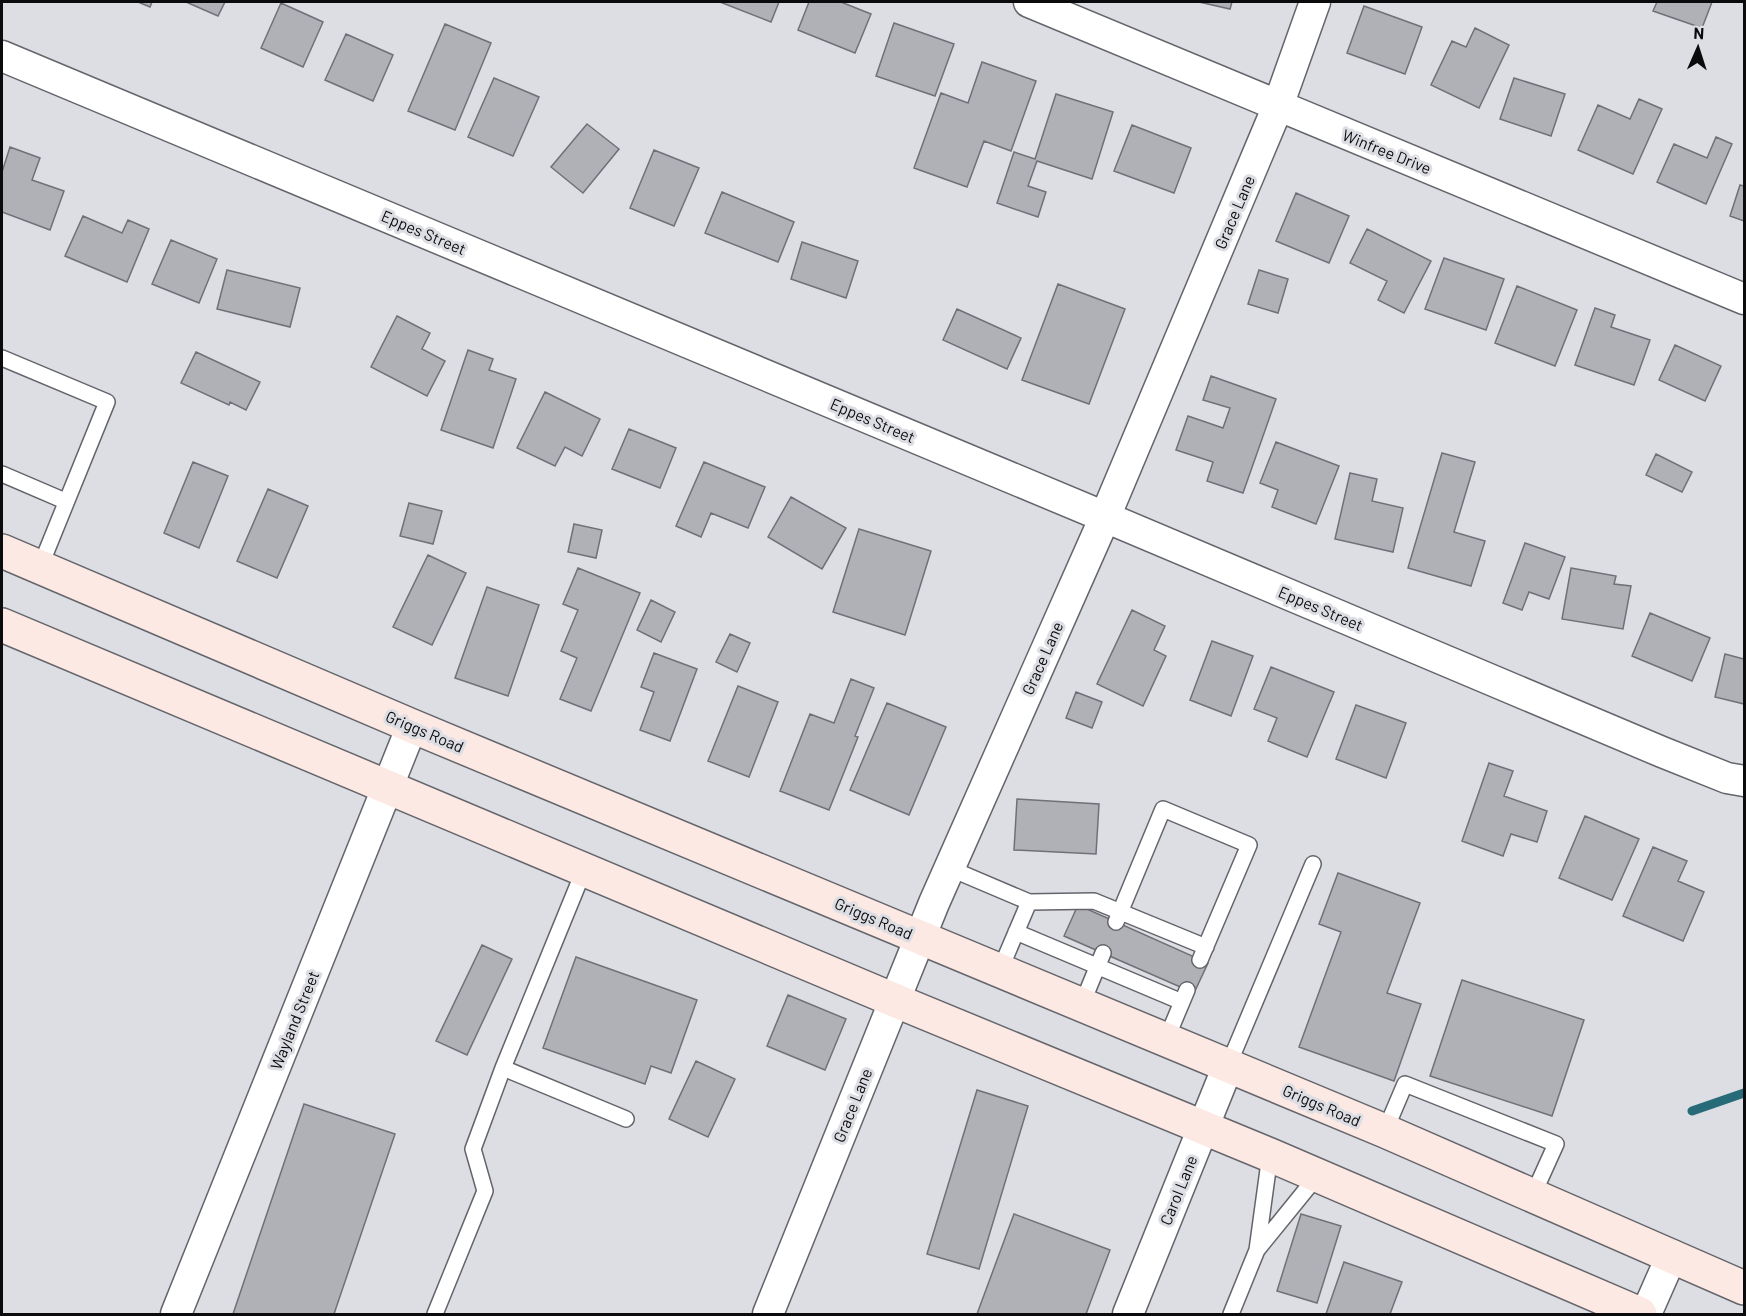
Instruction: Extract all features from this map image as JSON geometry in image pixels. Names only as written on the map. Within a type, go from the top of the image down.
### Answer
[{"type":"main road","name":"Griggs Road","points":[[2,551],[412,726],[1385,1131],[1744,1288]]},
{"type":"main road","points":[[2,625],[386,789],[1318,1175],[1640,1314]]},
{"type":"street","name":"Winfree Drive","points":[[1029,2],[1744,299]]},
{"type":"street","name":"Grace Lane","points":[[768,1314],[949,868],[1105,517],[1278,106],[1315,2]]},
{"type":"street","name":"Eppes Street","points":[[2,56],[1651,748],[1727,778],[1744,781]]},
{"type":"street","name":"Wayland Street","points":[[176,1314],[412,726]]},
{"type":"street","name":"Carol Lane","points":[[1128,1314],[1228,1066]]},
{"type":"street","points":[[1646,1314],[1672,1255]]},
{"type":"lane","points":[[2,358],[107,402],[40,567]]},
{"type":"lane","points":[[2,474],[65,501]]},
{"type":"lane","points":[[949,868],[1029,902],[1094,901],[1118,917],[1203,953],[1249,845],[1163,809],[1118,917]]},
{"type":"lane","points":[[1228,1066],[1312,864]]},
{"type":"lane","points":[[435,1314],[484,1191],[472,1149],[584,870]]},
{"type":"lane","points":[[1000,970],[1029,902]]},
{"type":"lane","points":[[1016,932],[1101,959],[1185,996],[1166,1040]]},
{"type":"lane","points":[[1082,1004],[1101,959]]},
{"type":"lane","points":[[503,1068],[626,1119]]},
{"type":"lane","points":[[1385,1131],[1405,1084],[1556,1144],[1533,1195]]},
{"type":"lane","points":[[1231,1314],[1257,1250],[1270,1155]]},
{"type":"lane","points":[[1257,1250],[1318,1175]]},
{"type":"building","points":[[138,2],[152,2],[150,7]]},
{"type":"building","points":[[186,2],[225,2],[218,16]]},
{"type":"building","points":[[720,2],[779,2],[771,22]]},
{"type":"building","points":[[809,2],[841,2],[871,14],[855,53],[798,30]]},
{"type":"building","points":[[1199,2],[1232,2],[1230,9]]},
{"type":"building","points":[[1657,2],[1712,2],[1702,28],[1653,11]]},
{"type":"building","points":[[281,3],[323,22],[303,67],[261,48]]},
{"type":"building","points":[[1364,6],[1422,27],[1405,74],[1347,53]]},
{"type":"building","points":[[894,23],[954,44],[935,96],[876,76]]},
{"type":"building","points":[[445,24],[491,43],[455,130],[408,111]]},
{"type":"building","points":[[1475,28],[1509,45],[1479,108],[1431,85],[1452,41],[1466,47]]},
{"type":"building","points":[[346,34],[393,55],[373,101],[325,80]]},
{"type":"building","points":[[982,62],[1036,81],[1011,151],[984,141],[967,187],[914,168],[941,93],[968,103]]},
{"type":"building","points":[[494,78],[539,97],[513,156],[468,137]]},
{"type":"building","points":[[1514,78],[1565,94],[1551,136],[1500,119]]},
{"type":"building","points":[[1056,94],[1113,112],[1092,179],[1037,161],[1028,186],[1046,192],[1038,217],[997,203],[1014,152],[1035,159]]},
{"type":"building","points":[[1639,99],[1662,109],[1633,174],[1578,150],[1598,105],[1630,119]]},
{"type":"building","points":[[587,124],[619,149],[583,193],[551,167]]},
{"type":"building","points":[[1132,125],[1191,148],[1174,193],[1114,171]]},
{"type":"building","points":[[1716,137],[1732,144],[1706,204],[1657,182],[1674,144],[1707,158]]},
{"type":"building","points":[[10,147],[40,158],[32,180],[64,191],[50,230],[2,212],[2,172]]},
{"type":"building","points":[[654,150],[699,168],[674,226],[630,208]]},
{"type":"building","points":[[1740,185],[1744,186],[1744,221],[1730,216]]},
{"type":"building","points":[[722,192],[794,222],[778,262],[705,233]]},
{"type":"building","points":[[1296,193],[1349,216],[1329,263],[1276,241]]},
{"type":"building","points":[[83,216],[122,233],[128,220],[149,229],[127,282],[65,256]]},
{"type":"building","points":[[1367,229],[1431,261],[1404,313],[1378,300],[1387,281],[1350,263]]},
{"type":"building","points":[[171,240],[217,259],[199,303],[152,284]]},
{"type":"building","points":[[802,242],[858,261],[846,298],[791,279]]},
{"type":"building","points":[[1444,258],[1504,279],[1486,330],[1425,309]]},
{"type":"building","points":[[227,270],[300,288],[290,327],[217,309]]},
{"type":"building","points":[[1259,270],[1288,279],[1278,313],[1248,304]]},
{"type":"building","points":[[1058,284],[1125,309],[1089,404],[1022,380]]},
{"type":"building","points":[[1517,286],[1577,310],[1555,366],[1495,343]]},
{"type":"building","points":[[1595,308],[1615,315],[1611,327],[1650,340],[1634,385],[1575,365]]},
{"type":"building","points":[[957,309],[1021,338],[1007,369],[943,340]]},
{"type":"building","points":[[397,316],[430,333],[422,349],[445,361],[427,396],[371,367]]},
{"type":"building","points":[[1675,345],[1721,366],[1705,401],[1659,380]]},
{"type":"building","points":[[468,350],[493,359],[489,370],[516,379],[493,448],[441,430]]},
{"type":"building","points":[[196,352],[260,382],[246,410],[230,402],[229,405],[181,383]]},
{"type":"building","points":[[1211,376],[1276,399],[1243,493],[1207,481],[1213,462],[1176,450],[1188,416],[1223,428],[1230,408],[1203,400]]},
{"type":"building","points":[[545,392],[600,419],[582,456],[565,447],[555,466],[517,448]]},
{"type":"building","points":[[629,429],[676,448],[660,488],[612,469]]},
{"type":"building","points":[[1276,442],[1339,466],[1316,524],[1272,507],[1278,490],[1260,483]]},
{"type":"building","points":[[1442,453],[1475,462],[1454,532],[1485,541],[1471,586],[1408,568]]},
{"type":"building","points":[[1656,454],[1692,472],[1682,492],[1646,475]]},
{"type":"building","points":[[193,462],[228,476],[199,548],[164,533]]},
{"type":"building","points":[[704,462],[765,487],[748,528],[711,513],[701,537],[676,526]]},
{"type":"building","points":[[1350,473],[1377,479],[1372,501],[1403,508],[1393,552],[1335,539]]},
{"type":"building","points":[[268,489],[308,506],[277,578],[237,561]]},
{"type":"building","points":[[791,497],[846,528],[822,569],[768,537]]},
{"type":"building","points":[[409,503],[442,511],[433,544],[400,536]]},
{"type":"building","points":[[574,524],[602,530],[596,558],[568,552]]},
{"type":"building","points":[[859,529],[931,551],[905,635],[833,612]]},
{"type":"building","points":[[1525,543],[1565,557],[1549,599],[1529,592],[1522,610],[1503,603]]},
{"type":"building","points":[[428,555],[466,573],[432,645],[393,627]]},
{"type":"building","points":[[578,568],[640,593],[591,711],[560,699],[577,658],[561,651],[578,610],[563,604]]},
{"type":"building","points":[[1571,568],[1616,576],[1614,584],[1631,586],[1623,629],[1562,619]]},
{"type":"building","points":[[487,587],[539,605],[508,696],[455,678]]},
{"type":"building","points":[[651,600],[675,612],[661,642],[637,630]]},
{"type":"building","points":[[1132,610],[1165,626],[1154,650],[1166,656],[1143,706],[1097,684]]},
{"type":"building","points":[[1650,613],[1710,638],[1692,681],[1632,656]]},
{"type":"building","points":[[730,634],[750,643],[737,672],[716,662]]},
{"type":"building","points":[[1212,641],[1253,656],[1231,716],[1190,700]]},
{"type":"building","points":[[654,653],[697,669],[670,741],[640,730],[654,692],[641,687]]},
{"type":"building","points":[[1725,654],[1744,659],[1744,704],[1715,697]]},
{"type":"building","points":[[1271,667],[1334,692],[1307,757],[1268,741],[1277,718],[1254,709]]},
{"type":"building","points":[[851,679],[874,688],[855,736],[858,737],[829,810],[780,791],[810,714],[834,723]]},
{"type":"building","points":[[738,686],[778,702],[749,777],[708,761]]},
{"type":"building","points":[[1076,692],[1102,702],[1092,728],[1066,718]]},
{"type":"building","points":[[887,703],[946,727],[909,815],[850,790]]},
{"type":"building","points":[[1356,705],[1406,723],[1386,778],[1336,759]]},
{"type":"building","points":[[1489,763],[1513,771],[1504,796],[1547,811],[1537,842],[1511,834],[1503,856],[1462,841]]},
{"type":"building","points":[[1017,799],[1099,804],[1096,854],[1014,850]]},
{"type":"building","points":[[1585,816],[1639,839],[1612,900],[1559,878]]},
{"type":"building","points":[[1653,847],[1687,861],[1678,881],[1704,892],[1683,941],[1623,916]]},
{"type":"building","points":[[1338,873],[1420,903],[1387,993],[1421,1004],[1394,1081],[1299,1047],[1341,932],[1319,924]]},
{"type":"building","points":[[1078,905],[1208,963],[1194,993],[1064,936]]},
{"type":"building","points":[[482,945],[512,959],[467,1055],[436,1041]]},
{"type":"building","points":[[576,957],[697,1000],[671,1073],[651,1066],[645,1084],[543,1048]]},
{"type":"building","points":[[1462,980],[1584,1020],[1552,1116],[1430,1076]]},
{"type":"building","points":[[788,995],[846,1019],[825,1070],[767,1046]]},
{"type":"building","points":[[696,1061],[735,1079],[708,1137],[669,1119]]},
{"type":"building","points":[[977,1090],[1028,1106],[979,1269],[927,1254]]},
{"type":"building","points":[[304,1104],[395,1134],[334,1314],[233,1314]]},
{"type":"building","points":[[1014,1214],[1110,1250],[1086,1314],[977,1314]]},
{"type":"building","points":[[1301,1214],[1341,1226],[1317,1303],[1277,1291]]},
{"type":"building","points":[[1344,1262],[1402,1282],[1390,1314],[1326,1314]]},
{"type":"waterway","points":[[1692,1111],[1744,1093]]}]
